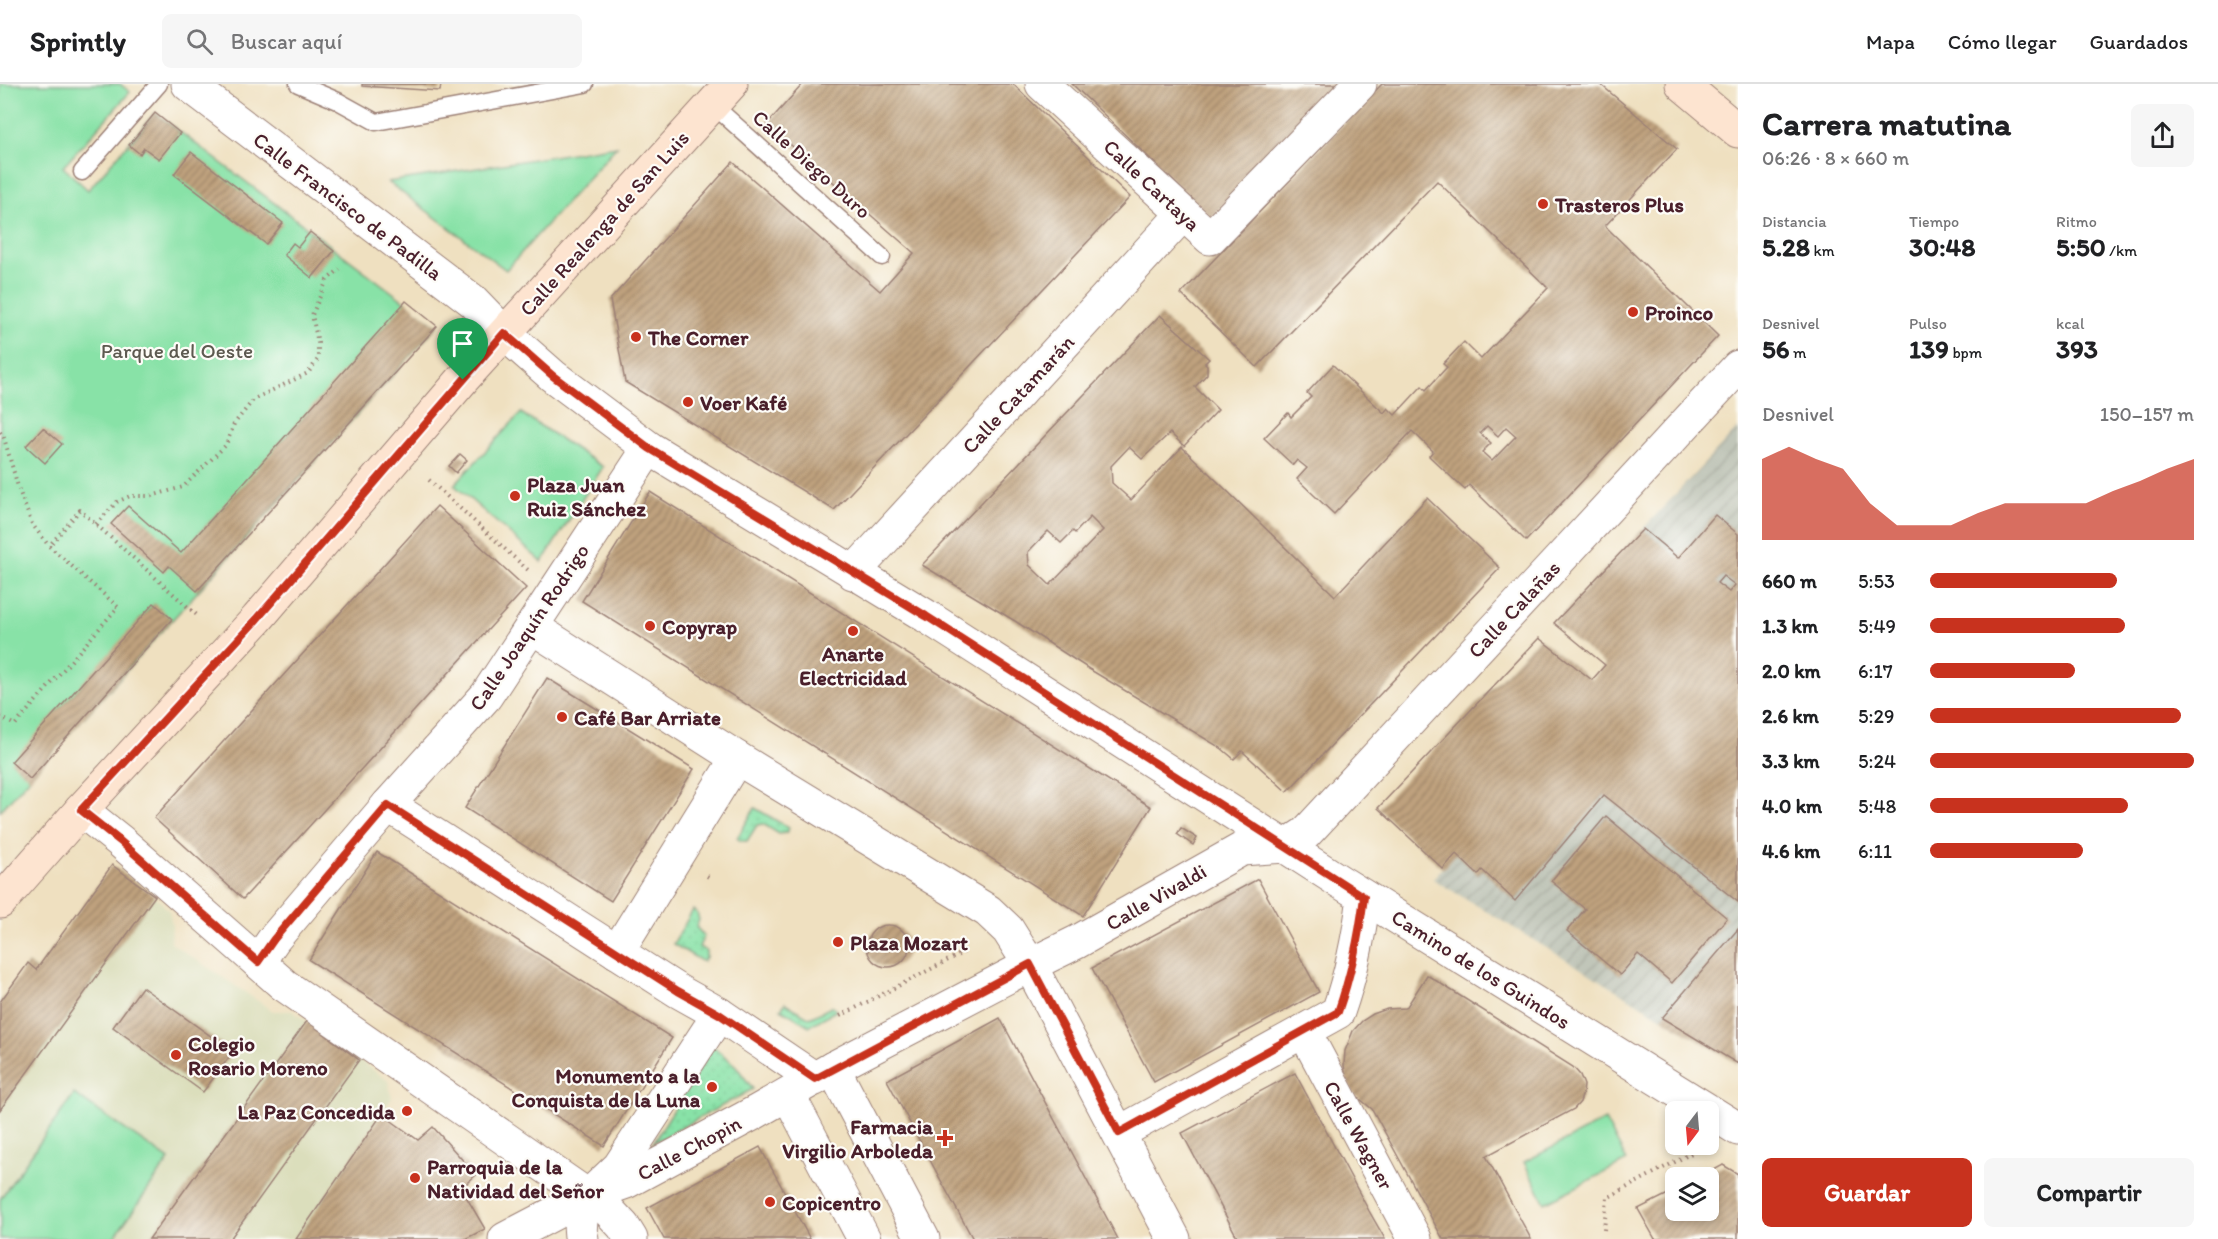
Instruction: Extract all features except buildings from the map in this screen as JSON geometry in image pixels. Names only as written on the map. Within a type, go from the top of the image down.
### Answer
[{"type":"street","name":"Calle Cartaya","points":[[1042,84],[1210,238],[1360,84]]},
{"type":"street","points":[[1682,84],[1738,130]]},
{"type":"street","name":"Calle Francisco de Padilla","points":[[194,86],[473,301],[504,333]]},
{"type":"street","name":"Calle Realenga de San Luis","points":[[0,902],[81,810],[257,619],[504,333],[721,94]]},
{"type":"street","name":"Calle Catamarán","points":[[853,573],[1184,214]]},
{"type":"street","name":"Camino de los Guindos","points":[[504,333],[553,376],[649,448],[926,616],[1364,897],[1738,1129]]},
{"type":"street","name":"Calle Calañas","points":[[1286,846],[1306,833],[1738,367]]},
{"type":"street","name":"Calle Joaquín Rodrigo","points":[[258,962],[274,939],[388,805],[486,696],[649,448]]},
{"type":"street","points":[[532,627],[737,758],[988,911],[1008,930],[1030,964],[1174,1239]]},
{"type":"street","points":[[617,952],[737,758]]},
{"type":"street","points":[[388,805],[617,952],[719,1014],[812,1080],[922,1239]]},
{"type":"street","points":[[81,810],[120,841],[284,985],[613,1214],[631,1239]]},
{"type":"street","name":"Calle Vivaldi","points":[[1030,964],[1077,942],[1242,849],[1286,846]]},
{"type":"street","points":[[1119,1133],[1338,1012],[1348,983],[1360,930],[1364,897]]},
{"type":"street","points":[[812,1080],[1030,964]]},
{"type":"street","name":"Calle Chopin","points":[[587,1196],[619,1167],[719,1014]]},
{"type":"street","name":"Calle Wagner","points":[[1304,1031],[1415,1239]]},
{"type":"street","points":[[812,1080],[864,1239]]},
{"type":"street","name":"Calle Chopin","points":[[505,1239],[587,1196],[626,1182],[812,1080]]},
{"type":"street","points":[[582,1239],[580,1236],[581,1220],[587,1196]]},
{"type":"lane","points":[[82,172],[159,84]]},
{"type":"lane","points":[[298,84],[338,101],[376,122],[585,84]]},
{"type":"lane","name":"Calle Diego Duro","points":[[721,94],[882,257]]},
{"type":"path","points":[[96,524],[117,502],[130,496],[151,496],[183,487],[226,445],[234,424],[254,399],[308,373],[318,358],[318,343],[312,315],[327,280],[340,269]]},
{"type":"path","points":[[0,432],[4,438],[19,490],[32,524],[48,546],[118,607],[15,725],[0,717]]},
{"type":"path","points":[[429,480],[532,574]]},
{"type":"path","points":[[48,546],[80,510],[198,617]]},
{"type":"path","points":[[707,876],[712,879]]},
{"type":"path","points":[[840,1016],[966,951]]},
{"type":"path","points":[[1604,1230],[1606,1198],[1689,1155]]},
{"type":"shaded area","points":[[1738,428],[1738,1064],[1433,879],[1442,868],[1396,824],[1449,733],[1539,638],[1588,677],[1570,699],[1706,650],[1601,661],[1554,623]]},
{"type":"shaded area","name":"Colegio Rosario Moreno","points":[[111,864],[155,896],[169,911],[172,924],[171,943],[273,1011],[292,1011],[388,1081],[392,1098],[296,1239],[0,1239],[0,1002],[28,963],[37,969]]},
{"type":"green space","name":"Parque del Oeste","points":[[0,84],[120,84],[130,92],[63,167],[88,190],[155,113],[437,326],[0,811]]},
{"type":"green space","points":[[617,146],[506,270],[388,182]]},
{"type":"green space","name":"Plaza Juan Ruiz Sánchez","points":[[521,413],[603,467],[542,562],[454,485]]},
{"type":"green space","points":[[755,808],[789,828],[786,833],[779,834],[763,824],[757,825],[747,841],[737,838]]},
{"type":"green space","points":[[693,910],[697,913],[699,920],[696,927],[704,936],[699,947],[706,951],[703,962],[673,944]]},
{"type":"green space","points":[[785,1003],[810,1018],[833,1006],[836,1011],[809,1026],[781,1009]]},
{"type":"green space","points":[[713,1046],[736,1066],[753,1089],[653,1143]]},
{"type":"green space","points":[[74,1094],[169,1160],[113,1239],[0,1239],[0,1199]]},
{"type":"green space","points":[[1605,1120],[1627,1161],[1545,1203],[1524,1162]]},
{"type":"place","name":"Trasteros Plus","points":[[1543,204]]},
{"type":"place","name":"Proinco","points":[[1633,312]]},
{"type":"place","name":"The Corner","points":[[636,337]]},
{"type":"place","name":"Voer Kafé","points":[[688,402]]},
{"type":"place","name":"Plaza Juan Ruiz Sánchez","points":[[515,496]]},
{"type":"place","name":"Copyrap","points":[[650,626]]},
{"type":"place","name":"Anarte Electricidad","points":[[853,631]]},
{"type":"place","name":"Café Bar Arriate","points":[[562,717]]},
{"type":"place","name":"Plaza Mozart","points":[[838,942]]},
{"type":"place","name":"Colegio Rosario Moreno","points":[[176,1055]]},
{"type":"place","name":"Monumento a la Conquista de la Luna","points":[[712,1087]]},
{"type":"place","name":"La Paz Concedida","points":[[407,1111]]},
{"type":"place","name":"Farmacia Virgilio Arboleda","points":[[945,1138]]},
{"type":"place","name":"Parroquia de la Natividad del Señor","points":[[415,1178]]},
{"type":"place","name":"Copicentro","points":[[770,1202]]},
{"type":"route","points":[[504,333],[553,376],[649,448],[926,616],[1364,897],[1360,930],[1348,983],[1338,1012],[1119,1133],[1030,964],[815,1079],[719,1014],[678,991],[388,805],[274,939],[258,962],[120,841],[81,810],[257,619],[463,380],[504,333]]}]
